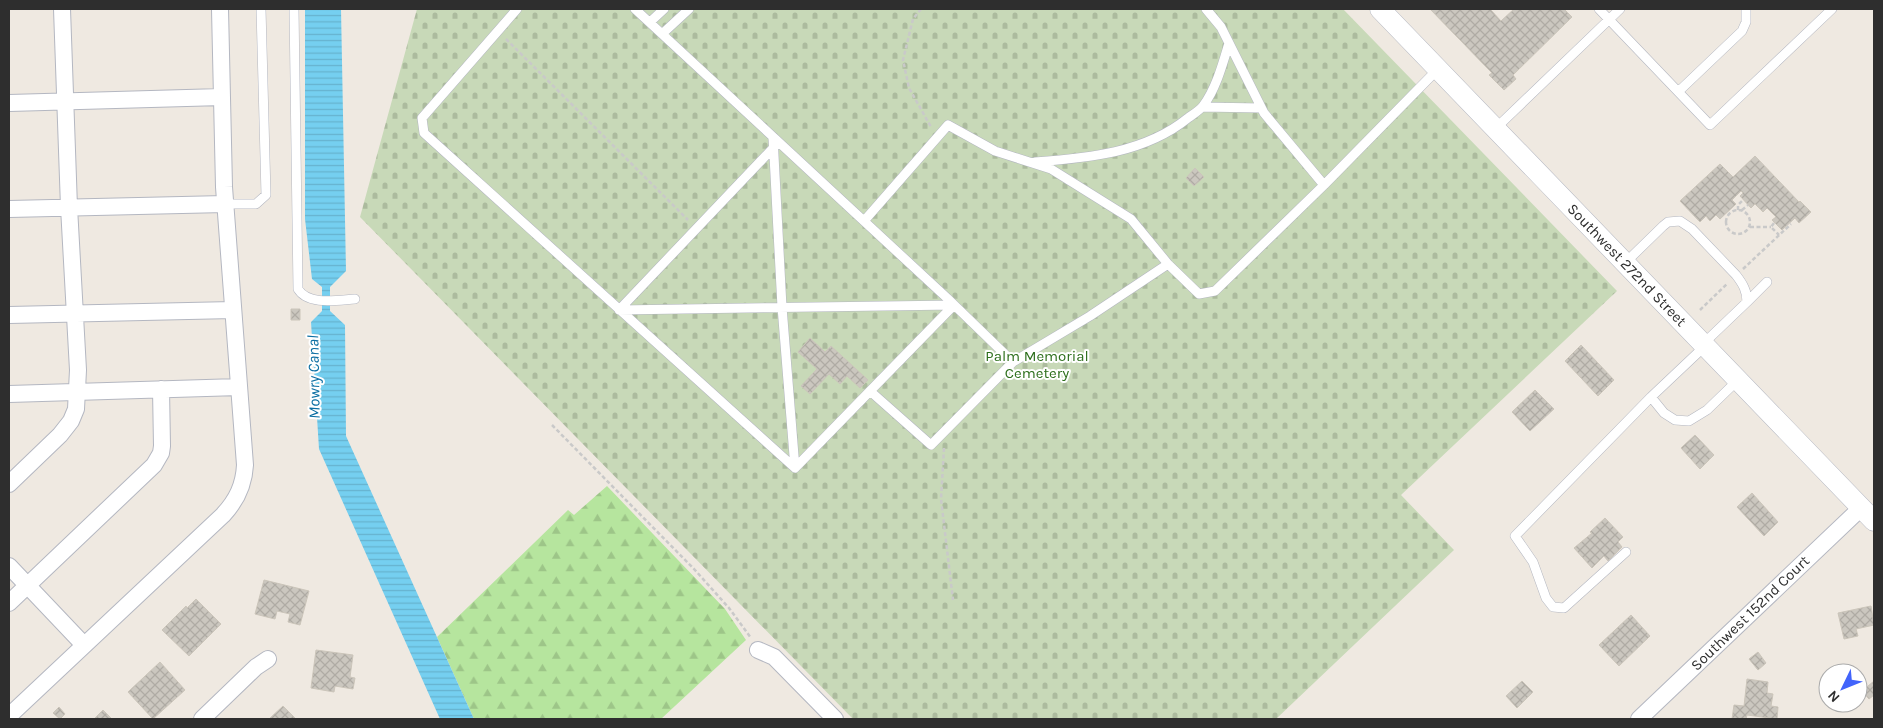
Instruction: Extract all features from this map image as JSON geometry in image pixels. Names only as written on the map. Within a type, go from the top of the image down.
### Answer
[{"type":"street","points":[[9,484],[66,428],[76,408],[78,391],[62,9]]},
{"type":"street","points":[[9,716],[224,515],[237,497],[243,482],[245,465],[225,204],[220,9]]},
{"type":"street","name":"Southwest 272nd Street","points":[[1380,9],[1868,514]]},
{"type":"street","points":[[9,103],[222,97]]},
{"type":"street","points":[[9,209],[225,204]]},
{"type":"street","points":[[9,315],[233,310]]},
{"type":"street","points":[[9,394],[239,386]]},
{"type":"street","points":[[9,603],[150,470],[158,459],[162,446],[161,390]]},
{"type":"street","name":"Southwest 152nd Court","points":[[1649,716],[1868,514]]},
{"type":"street","points":[[9,566],[84,645]]},
{"type":"street","points":[[758,650],[774,657],[835,719]]},
{"type":"street","points":[[202,719],[256,667],[268,658]]},
{"type":"lane","points":[[225,204],[256,204],[266,195],[261,9]]},
{"type":"lane","points":[[294,9],[298,283],[302,295],[310,299],[355,299]]},
{"type":"lane","points":[[517,9],[422,118],[424,133],[795,468]]},
{"type":"lane","points":[[635,9],[775,142],[864,221],[1013,362]]},
{"type":"lane","points":[[650,22],[664,9]]},
{"type":"lane","points":[[662,34],[689,9]]},
{"type":"lane","points":[[1206,9],[1221,27],[1261,108],[1324,185]]},
{"type":"lane","points":[[1599,9],[1710,125],[1832,9]]},
{"type":"lane","points":[[1496,128],[1620,9]]},
{"type":"lane","points":[[1678,91],[1742,30],[1746,22],[1746,9]]},
{"type":"lane","points":[[1031,162],[1078,159],[1126,150],[1172,130],[1202,107],[1220,72],[1228,43]]},
{"type":"lane","points":[[864,221],[948,125],[995,151],[1051,169],[1131,219],[1168,264],[1199,294],[1215,291],[1324,185],[1438,69]]},
{"type":"lane","points":[[1202,107],[1261,108]]},
{"type":"lane","points":[[619,310],[775,142]]},
{"type":"lane","points":[[775,142],[782,307],[795,468]]},
{"type":"lane","points":[[1624,263],[1668,222],[1680,221],[1692,229],[1736,275],[1745,289],[1747,302]]},
{"type":"lane","points":[[870,391],[932,445],[1013,362],[1090,316],[1168,264]]},
{"type":"lane","points":[[1626,552],[1564,608],[1552,607],[1546,598],[1533,562],[1515,536],[1651,397],[1768,282]]},
{"type":"lane","points":[[619,310],[954,305]]},
{"type":"lane","points":[[795,468],[954,305]]},
{"type":"lane","points":[[1651,397],[1664,413],[1670,417],[1675,420],[1689,421],[1707,410],[1738,380]]},
{"type":"path","points":[[921,9],[913,20],[903,60],[909,88],[937,137]]},
{"type":"path","points":[[498,31],[696,228]]},
{"type":"path","points":[[1738,210],[1738,205],[1743,200]]},
{"type":"path","points":[[1742,210],[1749,217],[1750,227],[1746,232],[1731,233],[1727,228],[1727,216],[1732,211],[1742,210],[1748,205]]},
{"type":"path","points":[[1771,228],[1774,224]]},
{"type":"path","points":[[1740,272],[1790,224]]},
{"type":"path","points":[[1750,227],[1771,228],[1779,235]]},
{"type":"path","points":[[1700,310],[1733,279]]},
{"type":"path","points":[[552,425],[700,576],[729,608],[749,634],[758,650]]},
{"type":"path","points":[[945,432],[941,499],[953,600]]},
{"type":"green space","name":"Palm Memorial Cemetery","points":[[417,9],[1343,9],[1617,291],[1401,495],[1454,550],[1276,719],[853,719],[360,217]]},
{"type":"green space","points":[[607,486],[725,609],[746,640],[661,719],[474,719],[437,637],[568,510],[574,515]]},
{"type":"water","points":[[305,9],[341,9],[346,271],[330,287],[330,311],[345,325],[346,436],[474,719],[440,719],[319,449],[311,322],[322,311],[322,287],[312,279],[305,219]]},
{"type":"building","points":[[1430,9],[1490,9],[1501,21],[1514,9],[1564,9],[1572,17],[1513,75],[1516,79],[1504,90],[1489,75],[1492,73]]},
{"type":"building","points":[[1755,156],[1811,212],[1799,223],[1795,218],[1782,230],[1772,220],[1776,217],[1767,208],[1763,212],[1755,204],[1751,208],[1740,196],[1743,193],[1741,191],[1732,200],[1736,204],[1720,219],[1716,215],[1710,221],[1706,216],[1700,222],[1680,201],[1720,164],[1733,177]]},
{"type":"building","points":[[1195,168],[1204,177],[1194,186],[1186,178]]},
{"type":"building","points":[[291,309],[300,309],[300,320],[291,320]]},
{"type":"building","points":[[810,338],[825,352],[831,346],[868,380],[860,388],[847,376],[840,384],[829,374],[810,394],[801,386],[817,369],[798,352]]},
{"type":"building","points":[[1581,345],[1614,380],[1598,396],[1565,361]]},
{"type":"building","points":[[1535,390],[1554,409],[1530,431],[1512,412]]},
{"type":"building","points":[[1695,435],[1714,455],[1700,469],[1681,448]]},
{"type":"building","points":[[1752,493],[1778,522],[1764,536],[1737,507]]},
{"type":"building","points":[[1605,518],[1623,537],[1618,542],[1622,547],[1608,561],[1604,556],[1592,568],[1574,548],[1592,533],[1590,532]]},
{"type":"building","points":[[264,580],[309,591],[300,625],[288,622],[290,614],[277,611],[275,619],[255,614]]},
{"type":"building","points":[[196,599],[221,624],[189,656],[162,630],[186,606],[187,608]]},
{"type":"building","points":[[1871,606],[1874,625],[1856,629],[1858,636],[1844,639],[1838,613]]},
{"type":"building","points":[[1631,615],[1650,636],[1619,666],[1599,645]]},
{"type":"building","points":[[316,650],[353,655],[350,677],[355,678],[353,689],[335,686],[334,692],[311,688]]},
{"type":"building","points":[[1758,652],[1766,663],[1758,670],[1749,659]]},
{"type":"building","points":[[160,662],[185,690],[153,719],[128,692]]},
{"type":"building","points":[[1747,679],[1768,682],[1767,693],[1773,694],[1771,706],[1778,707],[1777,719],[1747,715],[1746,719],[1732,719],[1734,705],[1744,706]]},
{"type":"building","points":[[1522,681],[1533,692],[1517,708],[1506,696]]},
{"type":"building","points":[[1874,681],[1874,695],[1869,699],[1868,698],[1868,686]]},
{"type":"building","points":[[283,706],[296,719],[269,719]]},
{"type":"building","points":[[59,707],[65,714],[60,719],[53,713]]},
{"type":"building","points":[[103,710],[112,719],[94,719]]},
{"type":"water label","name":"Mowry Canal","points":[[313,377]]}]
